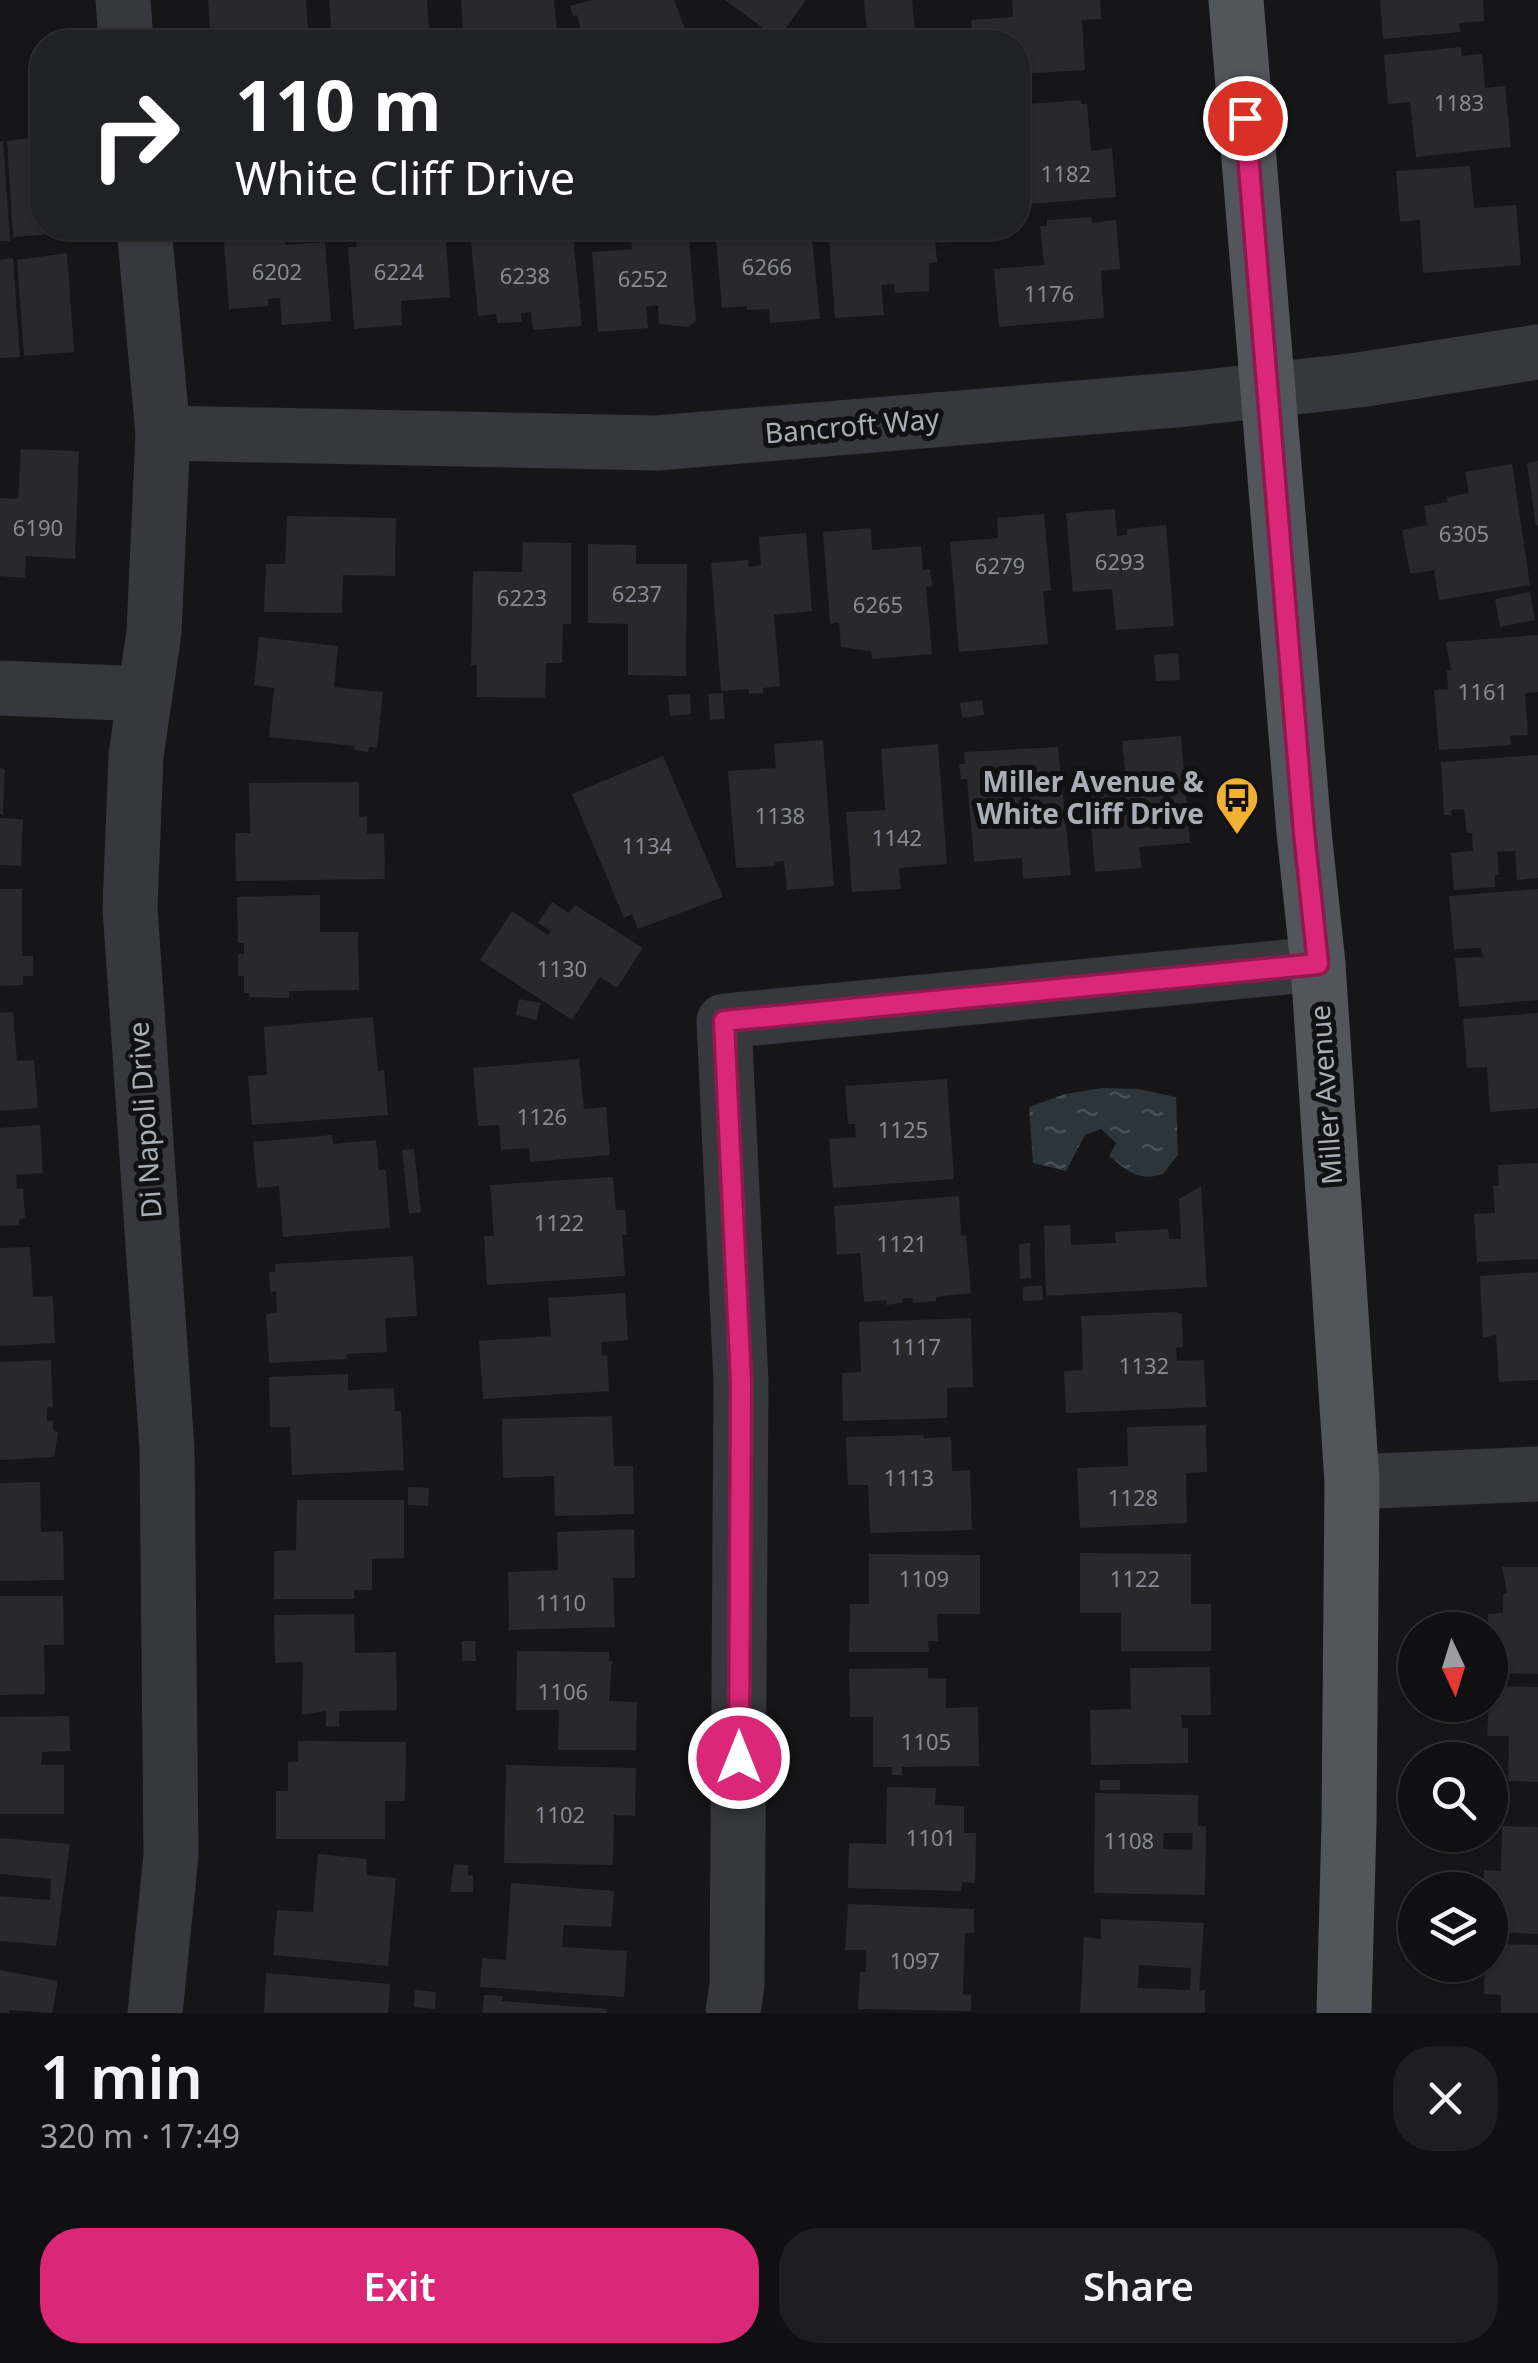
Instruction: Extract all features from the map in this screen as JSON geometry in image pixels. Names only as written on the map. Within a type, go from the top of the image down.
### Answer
[{"type":"main road","name":"Miller Avenue","points":[[1236,0],[1318,964],[1352,1482],[1350,1823],[1344,2013]]},
{"type":"street","points":[[122,0],[125,30]]},
{"type":"street","name":"Di Napoli Drive","points":[[145,240],[163,433],[154,632],[136,756],[130,908],[167,1449],[171,1855],[155,2013]]},
{"type":"street","name":"Bancroft Way","points":[[163,433],[658,442],[1267,390],[1538,352]]},
{"type":"street","points":[[0,688],[145,694]]},
{"type":"street","points":[[733,2013],[738,1984],[741,1382],[724,1021],[1318,964]]},
{"type":"street","points":[[1352,1482],[1538,1474]]},
{"type":"water","points":[[1102,1088],[1139,1089],[1176,1097],[1178,1155],[1163,1174],[1140,1176],[1122,1166],[1109,1156],[1116,1143],[1101,1129],[1085,1135],[1066,1171],[1033,1163],[1029,1107],[1065,1094]]},
{"type":"building","points":[[208,0],[306,0],[308,30],[210,30]]},
{"type":"building","points":[[329,0],[427,0],[429,30],[331,30]]},
{"type":"building","points":[[461,0],[554,0],[557,30],[463,30]]},
{"type":"building","points":[[592,0],[674,0],[685,30],[581,30],[570,6]]},
{"type":"building","points":[[725,0],[806,0],[784,30],[766,30]]},
{"type":"building","points":[[864,0],[912,0],[915,30],[867,30]]},
{"type":"building","points":[[1012,0],[1100,0],[1101,19],[1082,20],[1085,70],[1030,73],[1030,30],[972,30],[971,20],[1013,17]]},
{"type":"building","points":[[1380,0],[1483,0],[1484,21],[1459,23],[1460,32],[1383,39]]},
{"type":"building","points":[[1461,47],[1462,56],[1482,54],[1485,88],[1505,86],[1511,147],[1416,157],[1410,102],[1388,104],[1384,55]]},
{"type":"building","points":[[1081,100],[1081,104],[1087,104],[1091,151],[1112,148],[1116,197],[1030,204],[1030,104]]},
{"type":"building","points":[[30,138],[30,236],[13,237],[7,141]]},
{"type":"building","points":[[3,141],[10,241],[0,241]]},
{"type":"building","points":[[1470,166],[1474,208],[1516,205],[1521,265],[1423,273],[1420,220],[1400,222],[1396,171]]},
{"type":"building","points":[[1091,217],[1092,223],[1116,220],[1120,269],[1101,271],[1104,318],[999,327],[994,269],[1044,265],[1040,226],[1047,226],[1047,220]]},
{"type":"building","points":[[224,240],[285,240],[285,245],[325,242],[331,321],[282,325],[280,298],[268,299],[268,306],[229,309]]},
{"type":"building","points":[[349,240],[446,240],[450,297],[401,301],[402,325],[354,329],[348,247],[357,247],[356,241]]},
{"type":"building","points":[[573,240],[582,326],[533,330],[531,312],[521,313],[522,322],[497,323],[496,314],[478,316],[471,241]]},
{"type":"building","points":[[631,240],[689,240],[696,321],[688,327],[659,324],[658,305],[646,307],[648,328],[598,332],[592,252],[632,249]]},
{"type":"building","points":[[716,240],[812,240],[820,319],[770,323],[769,309],[722,308]]},
{"type":"building","points":[[829,240],[935,240],[937,262],[929,263],[929,291],[895,293],[894,284],[881,285],[884,315],[835,318]]},
{"type":"building","points":[[67,253],[74,352],[24,356],[17,260]]},
{"type":"building","points":[[13,258],[20,357],[0,358],[0,260]]},
{"type":"building","points":[[21,449],[79,451],[75,559],[26,556],[25,578],[0,576],[0,498],[18,499]]},
{"type":"building","points":[[1538,461],[1538,525],[1536,526],[1527,463]]},
{"type":"building","points":[[1512,464],[1530,585],[1439,600],[1434,570],[1410,574],[1402,530],[1427,525],[1424,506],[1469,493],[1465,472]]},
{"type":"building","points":[[1115,509],[1117,536],[1127,535],[1127,529],[1166,525],[1174,626],[1116,630],[1112,589],[1073,592],[1066,513]]},
{"type":"building","points":[[1044,514],[1051,591],[1043,591],[1048,644],[959,652],[950,542],[998,538],[997,518]]},
{"type":"building","points":[[287,516],[396,518],[395,576],[343,575],[342,613],[264,612],[266,564],[285,564]]},
{"type":"building","points":[[871,528],[872,550],[921,546],[923,570],[930,569],[932,586],[926,587],[932,654],[872,659],[871,651],[841,647],[839,622],[830,624],[823,532]]},
{"type":"building","points":[[806,533],[812,611],[774,615],[780,686],[763,688],[763,693],[749,694],[749,689],[721,691],[711,563],[748,560],[749,567],[761,565],[759,537]]},
{"type":"building","points":[[523,542],[571,543],[571,624],[563,624],[562,663],[546,663],[545,698],[477,697],[477,665],[471,666],[473,571],[522,572]]},
{"type":"building","points":[[588,544],[636,545],[636,564],[687,564],[686,676],[628,675],[628,624],[588,623]]},
{"type":"building","points":[[1530,592],[1535,620],[1500,627],[1495,599]]},
{"type":"building","points":[[1538,635],[1538,692],[1525,693],[1528,735],[1510,736],[1511,745],[1439,750],[1434,690],[1448,689],[1447,670],[1451,670],[1446,642]]},
{"type":"building","points":[[259,637],[338,646],[334,687],[383,692],[377,748],[369,747],[368,752],[354,750],[355,746],[269,737],[274,688],[254,685]]},
{"type":"building","points":[[1178,653],[1180,680],[1156,681],[1154,655]]},
{"type":"building","points":[[723,693],[725,719],[710,720],[708,694]]},
{"type":"building","points":[[690,694],[691,714],[670,716],[668,695]]},
{"type":"building","points":[[982,700],[984,715],[962,718],[960,703]]},
{"type":"building","points":[[1181,736],[1190,843],[1139,847],[1142,868],[1095,872],[1088,793],[1127,790],[1122,741]]},
{"type":"building","points":[[823,740],[834,886],[787,890],[784,861],[775,862],[775,866],[736,868],[728,771],[776,768],[774,744]]},
{"type":"building","points":[[938,744],[947,864],[899,868],[901,889],[852,892],[846,812],[885,810],[881,749]]},
{"type":"building","points":[[1058,747],[1071,875],[1023,879],[1022,858],[974,862],[967,779],[961,779],[959,764],[965,764],[964,752]]},
{"type":"building","points":[[1538,755],[1538,878],[1517,880],[1515,851],[1497,852],[1499,875],[1495,875],[1495,887],[1454,890],[1451,853],[1473,851],[1472,833],[1467,833],[1464,809],[1444,815],[1441,762]]},
{"type":"building","points":[[663,756],[723,897],[638,929],[632,914],[624,918],[572,794]]},
{"type":"building","points":[[0,768],[5,769],[3,814],[0,814]]},
{"type":"building","points":[[359,782],[359,817],[367,816],[367,834],[384,833],[385,879],[236,881],[235,833],[250,833],[249,783]]},
{"type":"building","points":[[0,818],[23,819],[21,866],[0,865]]},
{"type":"building","points":[[0,889],[22,889],[22,956],[33,956],[33,976],[23,976],[23,985],[0,986]]},
{"type":"building","points":[[1538,889],[1538,1000],[1459,1007],[1455,958],[1483,957],[1481,948],[1454,949],[1449,896]]},
{"type":"building","points":[[320,895],[320,932],[358,932],[359,990],[289,991],[289,998],[249,997],[249,993],[244,993],[244,976],[238,976],[238,954],[244,954],[244,943],[238,943],[237,897]]},
{"type":"building","points":[[552,902],[569,913],[575,905],[643,948],[617,988],[600,977],[572,1020],[480,960],[512,911],[548,935],[551,931],[538,923]]},
{"type":"building","points":[[519,999],[540,1003],[537,1020],[516,1015]]},
{"type":"building","points":[[13,1012],[17,1061],[34,1060],[38,1108],[0,1111],[0,1013]]},
{"type":"building","points":[[1538,1013],[1538,1108],[1490,1112],[1487,1067],[1467,1068],[1463,1019]]},
{"type":"building","points":[[373,1017],[378,1071],[384,1070],[388,1115],[252,1125],[248,1076],[267,1075],[264,1027]]},
{"type":"building","points":[[579,1059],[584,1109],[606,1107],[610,1155],[530,1162],[529,1148],[501,1150],[499,1125],[478,1126],[473,1068]]},
{"type":"building","points":[[947,1079],[954,1179],[833,1188],[829,1139],[856,1137],[855,1124],[848,1124],[845,1086]]},
{"type":"building","points":[[40,1125],[43,1173],[16,1175],[17,1189],[23,1188],[25,1218],[19,1219],[19,1225],[0,1226],[0,1128]]},
{"type":"building","points":[[332,1135],[333,1144],[376,1140],[379,1170],[386,1170],[390,1228],[283,1237],[279,1186],[257,1188],[253,1142]]},
{"type":"building","points":[[414,1149],[421,1212],[409,1214],[402,1150]]},
{"type":"building","points":[[1538,1163],[1538,1259],[1477,1262],[1474,1214],[1495,1213],[1493,1186],[1499,1186],[1498,1165]]},
{"type":"building","points":[[613,1177],[616,1210],[625,1210],[625,1276],[487,1285],[484,1236],[494,1236],[490,1185]]},
{"type":"building","points":[[1201,1186],[1207,1287],[1046,1296],[1044,1226],[1070,1225],[1071,1245],[1116,1243],[1115,1232],[1168,1229],[1169,1239],[1181,1239],[1179,1199]]},
{"type":"building","points":[[959,1196],[971,1293],[913,1303],[912,1298],[886,1305],[886,1300],[864,1302],[860,1253],[837,1255],[834,1206]]},
{"type":"building","points":[[1030,1243],[1031,1278],[1020,1279],[1019,1244]]},
{"type":"building","points":[[30,1247],[33,1297],[53,1296],[55,1343],[0,1346],[0,1248]]},
{"type":"building","points":[[413,1256],[417,1316],[385,1318],[387,1352],[346,1354],[347,1359],[269,1363],[266,1314],[277,1313],[276,1291],[270,1292],[269,1272],[275,1272],[275,1264]]},
{"type":"building","points":[[1538,1272],[1538,1380],[1499,1382],[1496,1335],[1483,1338],[1480,1276]]},
{"type":"building","points":[[1042,1285],[1043,1300],[1023,1301],[1023,1287]]},
{"type":"building","points":[[625,1293],[628,1340],[601,1342],[602,1356],[607,1355],[609,1391],[483,1399],[479,1341],[551,1336],[548,1298]]},
{"type":"building","points":[[1182,1314],[1183,1347],[1176,1348],[1177,1361],[1204,1360],[1206,1407],[1066,1413],[1064,1371],[1083,1370],[1081,1316]]},
{"type":"building","points":[[971,1318],[973,1387],[947,1388],[947,1418],[843,1421],[842,1373],[861,1372],[859,1322]]},
{"type":"building","points":[[51,1360],[53,1408],[47,1407],[47,1421],[53,1420],[53,1429],[58,1433],[54,1457],[0,1460],[0,1362]]},
{"type":"building","points":[[348,1374],[348,1390],[394,1388],[395,1411],[401,1411],[404,1470],[292,1475],[290,1427],[270,1427],[269,1377]]},
{"type":"building","points":[[612,1416],[614,1466],[633,1466],[634,1514],[555,1516],[554,1476],[503,1478],[502,1419]]},
{"type":"building","points":[[1206,1425],[1207,1472],[1186,1473],[1187,1523],[1080,1528],[1077,1468],[1128,1466],[1127,1427]]},
{"type":"building","points":[[924,1435],[923,1438],[951,1437],[952,1471],[970,1470],[972,1530],[870,1533],[868,1485],[848,1485],[846,1437]]},
{"type":"building","points":[[40,1482],[41,1532],[63,1531],[64,1580],[0,1581],[0,1483]]},
{"type":"building","points":[[408,1487],[429,1488],[428,1506],[408,1505]]},
{"type":"building","points":[[297,1500],[404,1500],[404,1558],[372,1559],[372,1590],[354,1590],[354,1599],[274,1599],[274,1551],[296,1550]]},
{"type":"building","points":[[634,1529],[635,1578],[613,1578],[615,1627],[509,1630],[508,1572],[558,1570],[557,1532]]},
{"type":"building","points":[[1080,1553],[1191,1554],[1191,1604],[1211,1604],[1211,1651],[1121,1651],[1121,1613],[1080,1613]]},
{"type":"building","points":[[869,1554],[980,1555],[980,1614],[937,1614],[938,1641],[928,1641],[929,1652],[849,1652],[850,1604],[869,1604]]},
{"type":"building","points":[[1502,1567],[1538,1567],[1538,1674],[1508,1673],[1508,1612],[1503,1612],[1503,1594],[1507,1593]]},
{"type":"building","points":[[0,1596],[63,1596],[64,1645],[44,1645],[45,1694],[0,1695]]},
{"type":"building","points":[[354,1614],[355,1653],[396,1652],[397,1710],[339,1711],[339,1726],[326,1727],[326,1711],[302,1715],[303,1662],[275,1663],[274,1615]]},
{"type":"building","points":[[462,1641],[475,1641],[476,1661],[462,1661]]},
{"type":"building","points":[[517,1651],[609,1652],[609,1701],[637,1702],[636,1750],[558,1750],[559,1710],[516,1710]]},
{"type":"building","points":[[1210,1667],[1211,1715],[1181,1715],[1182,1728],[1188,1728],[1188,1763],[1091,1765],[1090,1710],[1131,1709],[1130,1668]]},
{"type":"building","points":[[928,1668],[928,1678],[946,1679],[946,1708],[978,1707],[979,1766],[902,1767],[902,1775],[892,1775],[892,1767],[873,1767],[873,1717],[850,1717],[849,1669]]},
{"type":"building","points":[[1508,1686],[1538,1687],[1538,1782],[1508,1781],[1509,1736],[1487,1736],[1488,1722],[1508,1722]]},
{"type":"building","points":[[69,1716],[70,1751],[42,1752],[41,1765],[64,1765],[64,1814],[0,1814],[0,1717]]},
{"type":"building","points":[[298,1741],[406,1742],[405,1801],[385,1801],[385,1839],[276,1839],[276,1791],[288,1791],[288,1762],[298,1761]]},
{"type":"building","points":[[506,1765],[636,1768],[635,1816],[614,1815],[613,1865],[504,1863]]},
{"type":"building","points":[[1100,1780],[1120,1780],[1120,1790],[1100,1790]]},
{"type":"building","points":[[887,1787],[936,1788],[935,1805],[964,1806],[964,1833],[976,1833],[975,1883],[962,1882],[961,1891],[848,1888],[849,1843],[886,1844]]},
{"type":"building","points":[[1095,1793],[1198,1795],[1198,1826],[1206,1826],[1205,1895],[1094,1893]],"holes":[[[1164,1833],[1193,1833],[1192,1850],[1163,1849]]]},
{"type":"building","points":[[1508,1826],[1538,1827],[1538,1934],[1508,1933],[1508,1872],[1484,1872],[1501,1871],[1501,1852],[1508,1852]]},
{"type":"building","points":[[0,1838],[70,1844],[56,1946],[0,1941],[0,1896],[50,1900],[51,1879],[0,1874]]},
{"type":"building","points":[[318,1854],[367,1859],[366,1875],[396,1878],[388,1966],[273,1955],[277,1910],[313,1912]]},
{"type":"building","points":[[454,1864],[468,1865],[473,1892],[450,1892]]},
{"type":"building","points":[[511,1883],[614,1891],[611,1927],[564,1925],[562,1947],[627,1951],[624,1997],[480,1987],[482,1958],[506,1960]]},
{"type":"building","points":[[848,1904],[974,1909],[974,1933],[965,1933],[963,1994],[971,1995],[971,2011],[858,2009],[866,1950],[845,1950]]},
{"type":"building","points":[[1101,1919],[1204,1923],[1199,1991],[1205,1990],[1205,2013],[1080,2013],[1084,1937],[1101,1939]],"holes":[[[1139,1965],[1191,1968],[1190,1990],[1138,1988]]]},
{"type":"building","points":[[1508,1944],[1538,1945],[1538,2013],[1501,2013],[1501,1995],[1484,1994],[1484,1982],[1508,1982]]},
{"type":"building","points":[[0,1970],[58,1981],[52,2013],[0,2013]]},
{"type":"building","points":[[266,1973],[390,1984],[388,2013],[264,2013]]},
{"type":"building","points":[[415,1990],[436,1992],[435,2009],[414,2007]]},
{"type":"building","points":[[484,1995],[502,1996],[502,2001],[607,2009],[607,2013],[482,2013]]},
{"type":"place","name":"Miller Avenue & White Cliff Drive","points":[[1237,836]]},
{"type":"route","points":[[739,1758],[741,1382],[724,1021],[1318,964],[1245,118]]}]
